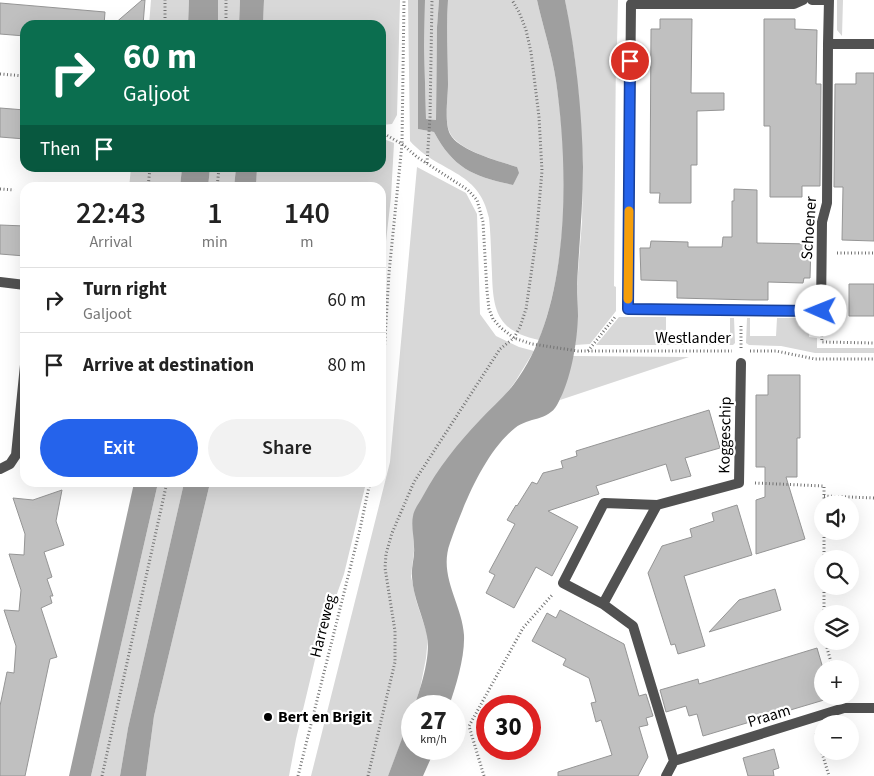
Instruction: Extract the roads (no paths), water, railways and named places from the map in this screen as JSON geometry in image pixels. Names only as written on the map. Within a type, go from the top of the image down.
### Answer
[{"type":"street","points":[[739,2],[794,4],[803,0]]},
{"type":"street","name":"Schoener","points":[[739,2],[631,4],[628,309],[821,311],[822,222],[827,203],[829,0],[812,0]]},
{"type":"street","points":[[828,44],[874,44]]},
{"type":"street","points":[[0,282],[20,284]]},
{"type":"street","name":"Koggeschip","points":[[603,604],[563,583],[604,502],[657,505],[739,483],[740,363]]},
{"type":"street","points":[[0,469],[10,464],[16,455],[20,415]]},
{"type":"street","points":[[657,505],[603,604],[633,626],[674,762],[666,776]]},
{"type":"street","name":"Praam","points":[[674,762],[844,708],[874,708]]},
{"type":"place","name":"Bert en Brigit","points":[[268,717]]}]
